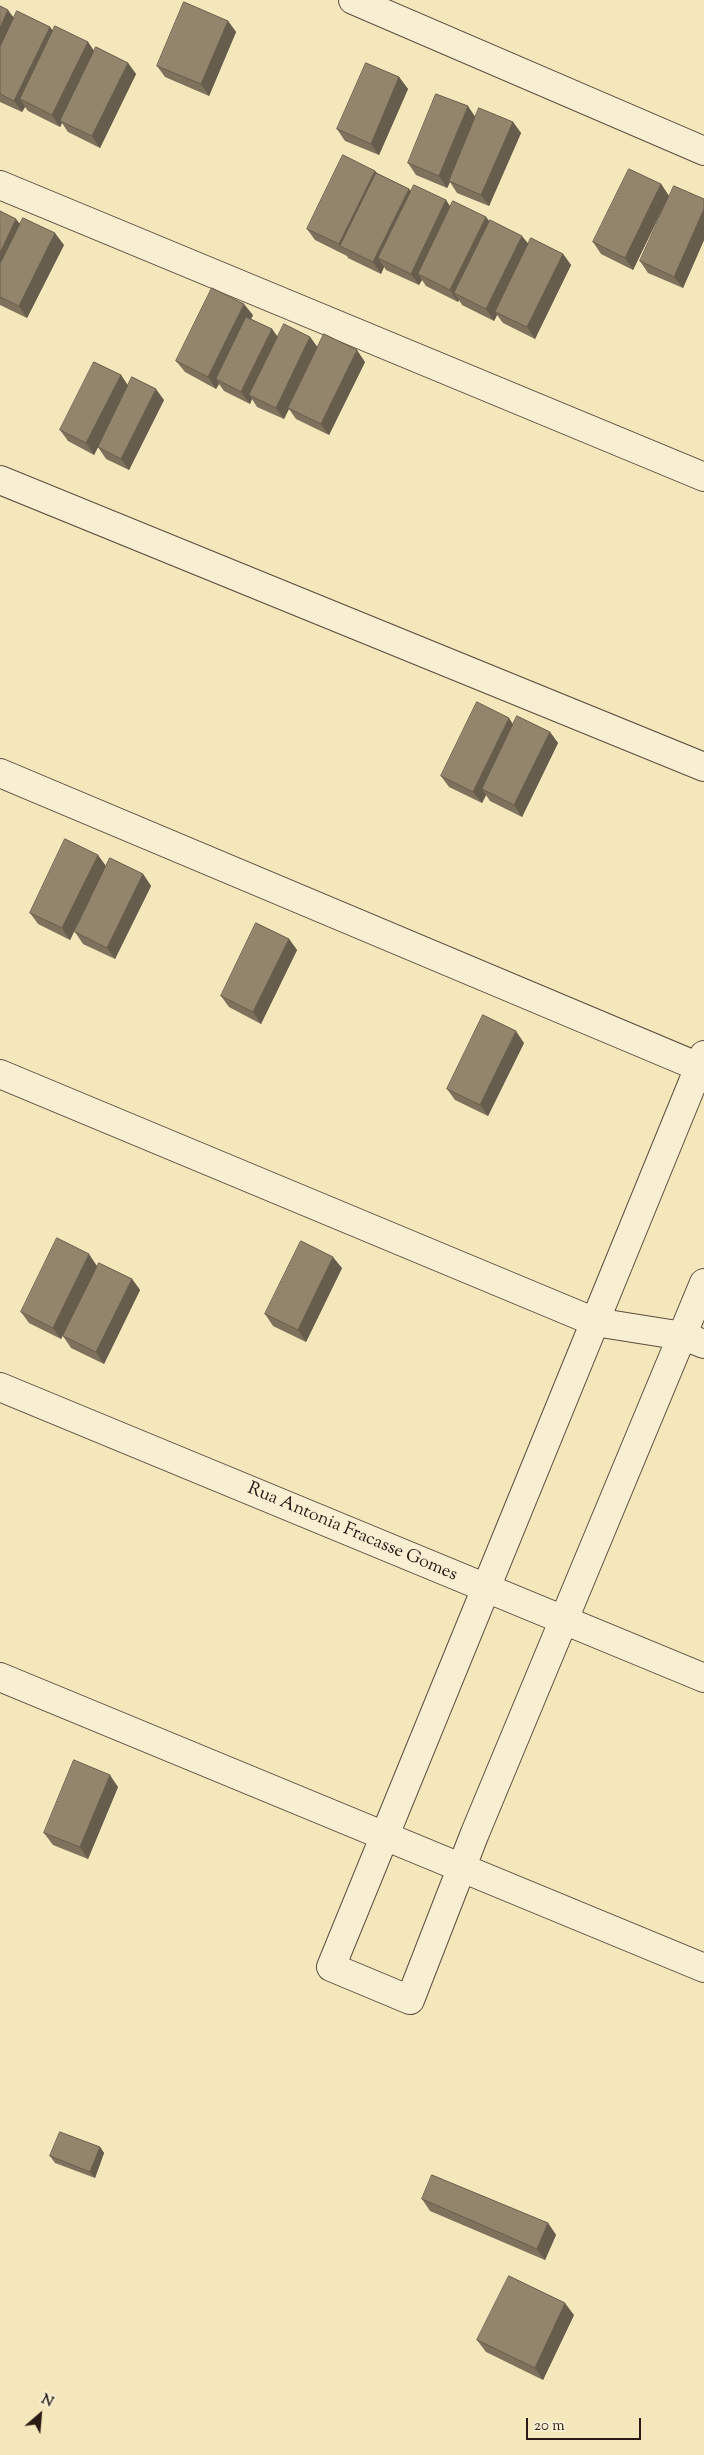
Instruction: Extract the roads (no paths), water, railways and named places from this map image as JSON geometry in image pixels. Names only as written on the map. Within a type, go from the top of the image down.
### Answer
[{"type":"street","points":[[353,0],[704,151]]},
{"type":"street","points":[[0,185],[704,477]]},
{"type":"street","points":[[0,480],[704,767]]},
{"type":"street","points":[[0,773],[701,1061],[331,1967],[410,2000],[461,1869],[563,1621],[693,1340],[704,1283]]},
{"type":"street","points":[[0,1074],[595,1322],[693,1340]]},
{"type":"street","name":"Rua Antonia Fracasse Gomes","points":[[0,1387],[704,1678]]},
{"type":"street","points":[[0,1677],[704,1968]]}]
